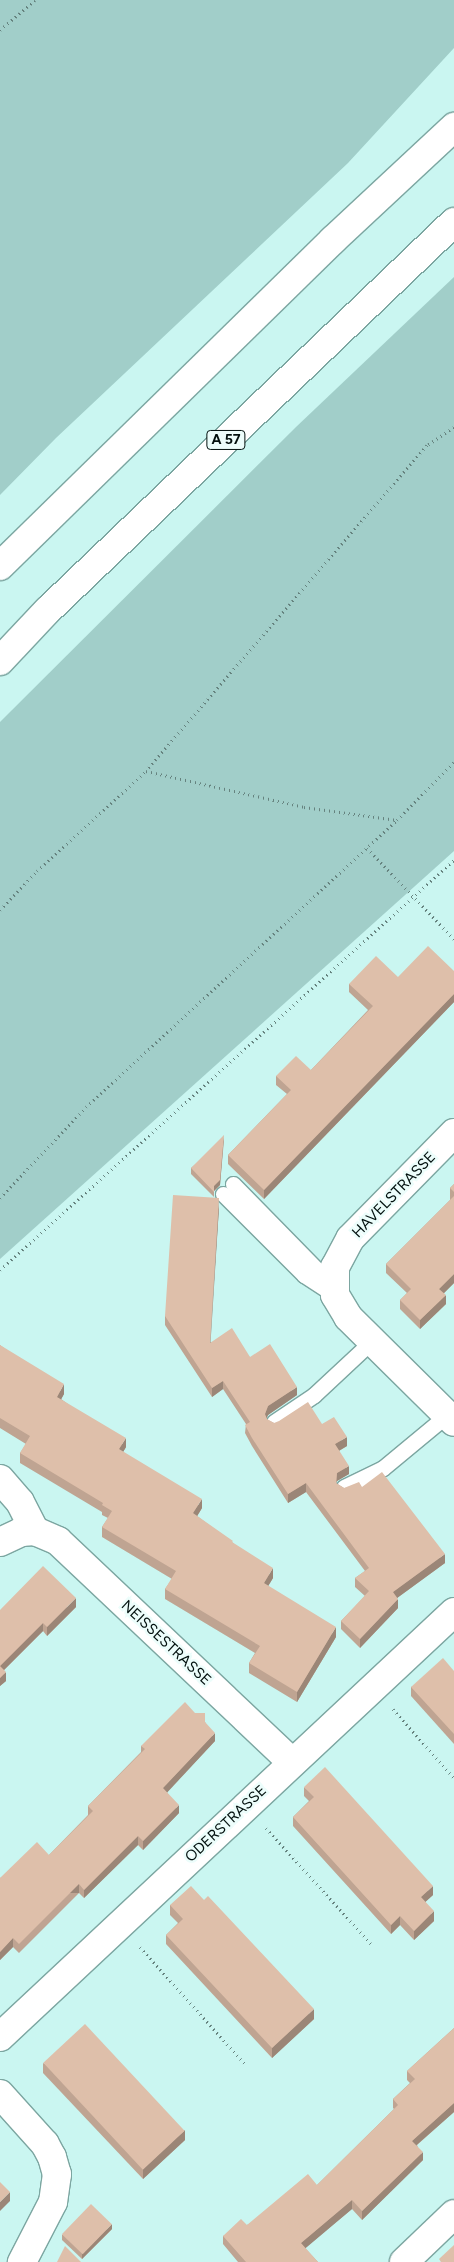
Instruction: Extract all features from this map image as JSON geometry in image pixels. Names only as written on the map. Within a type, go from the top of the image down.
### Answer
[{"type":"main road","points":[[0,566],[333,240],[454,127]]},
{"type":"main road","name":"A 57","points":[[0,661],[47,611],[454,222]]},
{"type":"main road","name":"HAVELSTRASSE","points":[[335,1292],[335,1267],[350,1239],[454,1133]]},
{"type":"main road","points":[[335,1292],[348,1317],[451,1419]]},
{"type":"main road","points":[[0,1478],[20,1502],[35,1531],[21,1532],[0,1542]]},
{"type":"main road","name":"NEISSESTRASSE","points":[[35,1531],[58,1541],[292,1762]]},
{"type":"main road","name":"ODERSTRASSE","points":[[0,2037],[454,1612]]},
{"type":"main road","points":[[0,2094],[45,2144],[52,2157],[57,2174],[53,2202],[22,2262]]},
{"type":"main road","points":[[404,2262],[454,2214]]},
{"type":"lane","points":[[228,1189],[304,1275],[335,1292]]},
{"type":"lane","points":[[274,1422],[314,1395],[372,1341]]},
{"type":"lane","points":[[344,1487],[383,1468],[451,1419]]},
{"type":"path","points":[[0,30],[35,0]]},
{"type":"path","points":[[0,910],[38,871],[146,772],[427,445],[454,427]]},
{"type":"path","points":[[0,1198],[86,1107],[397,820],[454,762]]},
{"type":"path","points":[[146,772],[304,807],[397,820]]},
{"type":"path","points":[[367,848],[454,939]]},
{"type":"path","points":[[0,1270],[454,860]]},
{"type":"path","points":[[373,1686],[454,1778]]},
{"type":"path","points":[[246,1806],[372,1945]]},
{"type":"path","points":[[120,1924],[244,2063]]},
{"type":"shaded area","points":[[0,0],[454,0],[454,48],[348,163],[56,438],[0,495]]},
{"type":"shaded area","points":[[454,277],[454,851],[0,1259],[0,722],[296,427]]},
{"type":"building","points":[[428,946],[454,971],[454,994],[264,1190],[228,1155],[291,1090],[276,1076],[296,1056],[311,1070],[373,1006],[349,984],[376,956],[398,977]]},
{"type":"building","points":[[224,1135],[220,1180],[214,1186],[214,1192],[191,1168]]},
{"type":"building","points":[[454,1184],[454,1192],[450,1188]]},
{"type":"building","points":[[173,1195],[219,1198],[210,1343],[232,1328],[250,1357],[270,1344],[297,1387],[268,1406],[265,1414],[267,1419],[274,1423],[279,1421],[308,1402],[322,1424],[334,1417],[347,1437],[335,1444],[349,1466],[337,1473],[336,1483],[344,1488],[359,1482],[362,1487],[382,1472],[445,1554],[393,1592],[398,1599],[360,1639],[341,1621],[369,1591],[355,1578],[369,1568],[306,1483],[288,1494],[252,1438],[245,1425],[250,1422],[223,1381],[212,1388],[165,1316]]},
{"type":"building","points":[[454,1196],[454,1274],[439,1289],[446,1295],[420,1320],[400,1300],[411,1289],[386,1264]]},
{"type":"building","points":[[0,1345],[64,1384],[57,1397],[126,1438],[119,1449],[202,1499],[193,1513],[232,1542],[273,1568],[264,1583],[336,1627],[297,1692],[249,1663],[260,1646],[165,1589],[176,1571],[102,1527],[112,1511],[102,1505],[103,1503],[20,1453],[30,1436],[0,1418]]},
{"type":"building","points":[[43,1566],[76,1598],[47,1627],[43,1623],[0,1666],[0,1610]]},
{"type":"building","points":[[443,1658],[454,1671],[454,1734],[411,1687]]},
{"type":"building","points":[[0,1666],[6,1672],[0,1678]]},
{"type":"building","points":[[185,1702],[195,1713],[205,1713],[205,1722],[215,1733],[163,1788],[179,1805],[143,1841],[138,1836],[84,1890],[79,1884],[19,1944],[13,1938],[0,1952],[0,1878],[37,1842],[49,1855],[93,1811],[88,1806],[145,1749],[141,1746]]},
{"type":"building","points":[[325,1767],[433,1886],[421,1897],[434,1911],[414,1931],[400,1916],[391,1925],[293,1817],[314,1797],[304,1787]]},
{"type":"building","points":[[191,1886],[204,1900],[208,1896],[314,2009],[272,2048],[166,1935],[183,1919],[170,1905]]},
{"type":"building","points":[[85,2024],[185,2131],[143,2170],[43,2063]]},
{"type":"building","points":[[454,2028],[454,2103],[412,2141],[423,2152],[362,2211],[352,2200],[301,2243],[318,2262],[246,2262],[223,2236],[241,2219],[247,2225],[308,2174],[317,2185],[398,2105],[393,2099],[415,2079],[407,2071]]},
{"type":"building","points":[[0,2182],[10,2192],[0,2202]]},
{"type":"building","points":[[91,2204],[112,2224],[83,2254],[62,2234]]},
{"type":"building","points":[[454,2245],[454,2262],[441,2262],[439,2259]]},
{"type":"building","points":[[65,2246],[81,2262],[57,2262]]}]
